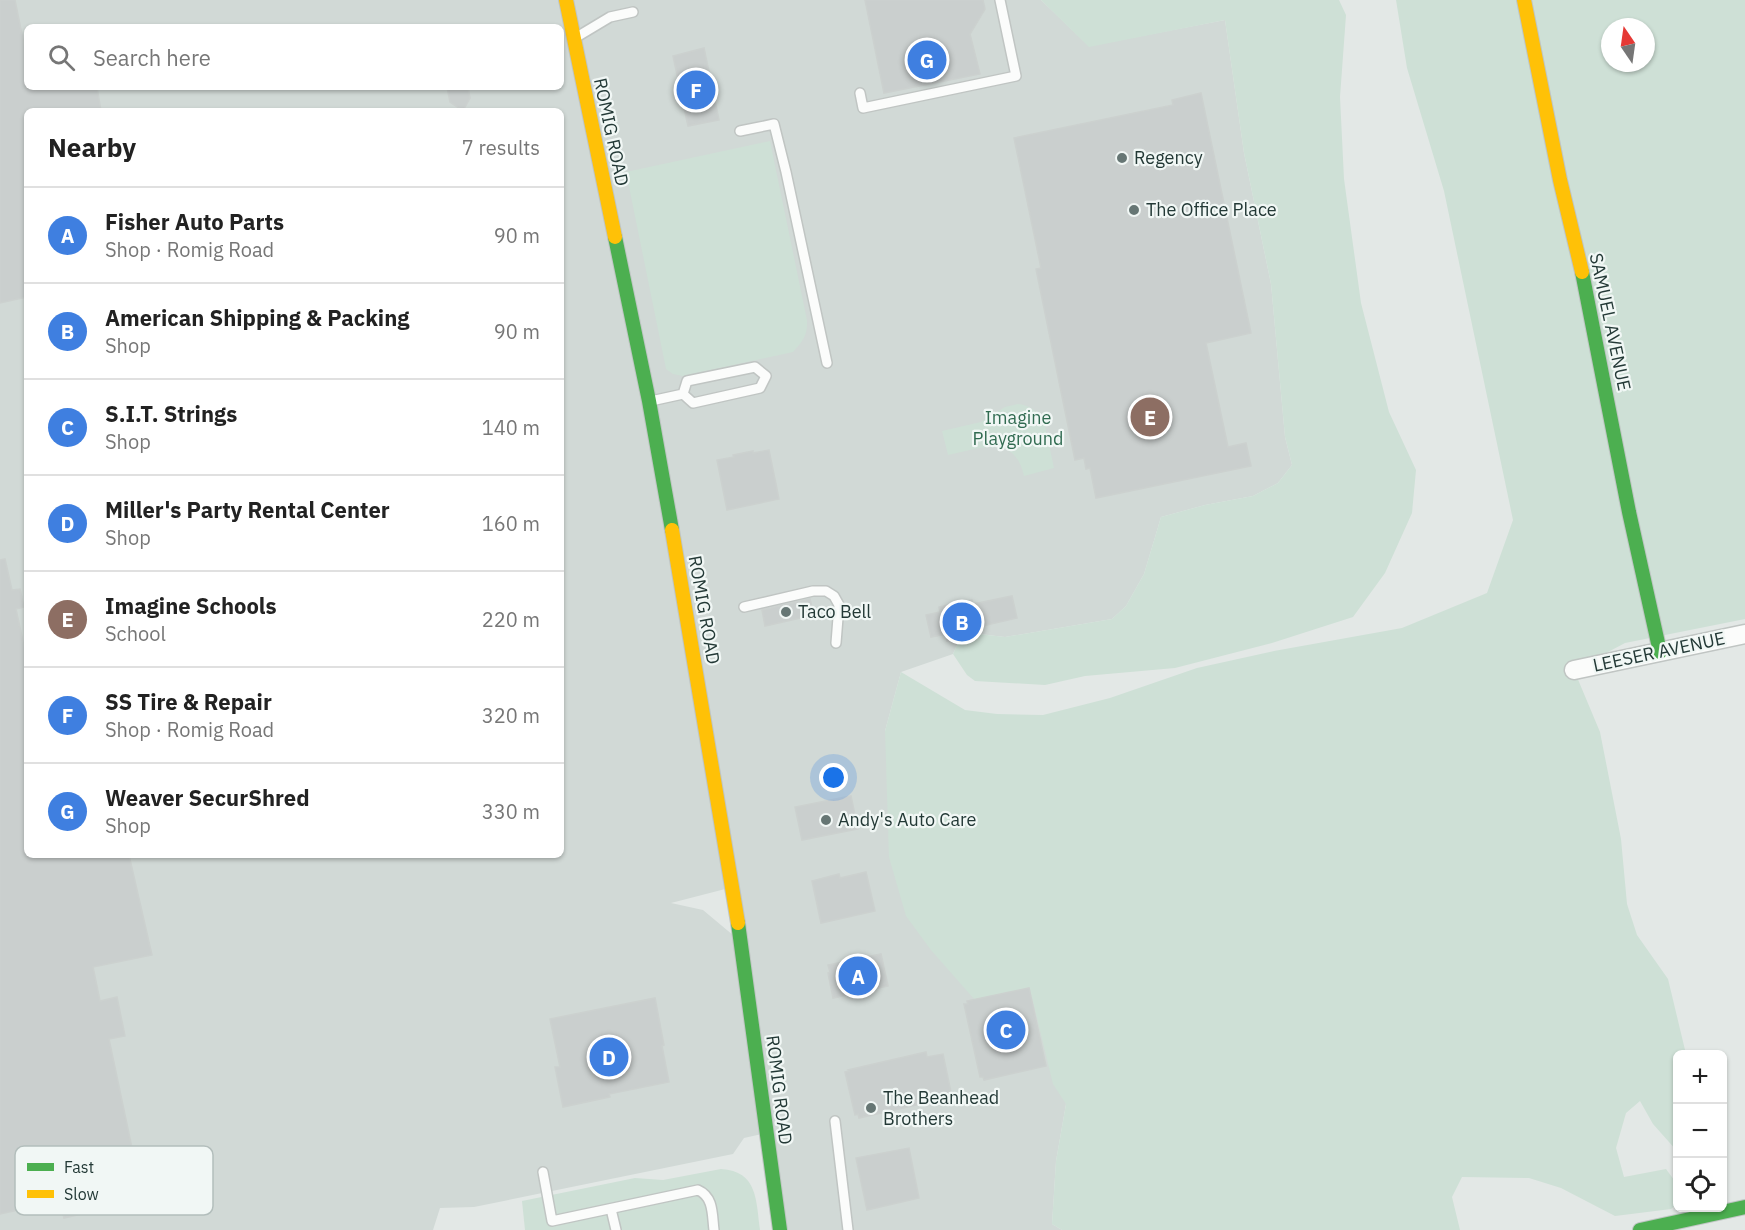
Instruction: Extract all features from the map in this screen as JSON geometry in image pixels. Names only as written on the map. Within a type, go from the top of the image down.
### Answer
[{"type":"street","name":"ROMIG ROAD","points":[[566,0],[649,401],[734,886],[780,1230]]},
{"type":"street","name":"SAMUEL AVENUE","points":[[1524,0],[1660,652]]},
{"type":"street","name":"LEESER AVENUE","points":[[1574,670],[1745,634]]},
{"type":"street","points":[[1641,1230],[1745,1207]]},
{"type":"lane","points":[[860,93],[863,108],[1016,76],[1000,0]]},
{"type":"lane","points":[[573,39],[610,17],[633,12]]},
{"type":"lane","points":[[740,131],[774,124],[827,363]]},
{"type":"lane","points":[[755,367],[766,376],[760,388],[693,403],[683,394],[687,381],[755,367]]},
{"type":"lane","points":[[649,401],[683,394]]},
{"type":"lane","points":[[744,607],[813,591],[826,591],[834,596],[838,605],[836,643]]},
{"type":"lane","points":[[835,1121],[848,1230]]},
{"type":"lane","points":[[543,1172],[552,1221],[698,1190],[710,1200],[714,1230]]},
{"type":"lane","points":[[611,1209],[616,1230]]},
{"type":"shaded area","points":[[0,0],[1041,0],[1089,46],[1225,20],[1244,153],[1271,284],[1285,437],[1292,465],[1278,483],[1253,496],[1205,505],[1161,517],[1144,574],[1126,606],[1112,619],[1005,637],[979,634],[960,638],[953,654],[901,672],[885,731],[1045,982],[1066,1104],[1056,1161],[1052,1224],[1062,1230],[780,1230],[766,1133],[744,1138],[733,1154],[474,1207],[440,1208],[433,1230],[0,1230]],"holes":[[[733,887],[740,941],[703,910],[671,903]]]},
{"type":"green space","points":[[1041,0],[1339,0],[1346,15],[1340,97],[1344,179],[1361,303],[1389,412],[1416,470],[1412,513],[1385,573],[1353,617],[1272,643],[1175,668],[1085,676],[1045,685],[975,681],[967,675],[953,654],[960,638],[979,634],[1005,637],[1112,619],[1126,606],[1144,574],[1161,517],[1205,505],[1253,496],[1278,483],[1292,465],[1285,437],[1271,284],[1244,153],[1225,20],[1089,47]]},
{"type":"green space","points":[[1396,0],[1745,0],[1745,619],[1625,643],[1574,670],[1600,732],[1621,839],[1627,904],[1637,935],[1668,979],[1685,1050],[1673,1050],[1673,1146],[1653,1124],[1640,1101],[1626,1113],[1616,1148],[1624,1177],[1666,1169],[1673,1179],[1673,1207],[1615,1216],[1561,1188],[1529,1178],[1462,1177],[1452,1197],[1460,1230],[1062,1230],[1052,1224],[1056,1161],[1066,1104],[1053,1084],[1030,989],[975,1000],[931,950],[906,916],[889,857],[885,731],[901,672],[965,710],[997,714],[1043,715],[1110,698],[1197,668],[1274,651],[1402,628],[1487,593],[1513,520],[1444,191],[1407,68]]},
{"type":"green space","points":[[770,141],[807,320],[804,338],[793,352],[683,376],[673,374],[666,369],[626,172]]},
{"type":"green space","name":"Imagine Playground","points":[[1018,404],[1033,409],[1044,421],[1054,468],[1024,476],[1013,454],[994,447],[948,455],[942,431],[981,422],[1005,407]]},
{"type":"green space","points":[[721,1169],[742,1175],[749,1182],[756,1198],[760,1230],[525,1230],[522,1201],[635,1178],[663,1180]]},
{"type":"building","points":[[0,0],[15,0],[24,44],[24,90],[98,90],[100,108],[24,108],[24,298],[0,303]]},
{"type":"building","points":[[865,0],[983,0],[985,9],[970,34],[980,74],[884,93]]},
{"type":"building","points":[[704,48],[719,120],[688,126],[673,56]]},
{"type":"building","points":[[448,90],[469,90],[470,98],[465,108],[459,108],[450,102]]},
{"type":"building","points":[[1201,93],[1251,333],[1206,343],[1228,447],[1246,443],[1251,466],[1096,498],[1090,468],[1086,469],[1084,458],[1075,460],[1036,269],[1041,268],[1014,138],[1173,105],[1172,100]]},
{"type":"building","points":[[769,450],[779,499],[727,510],[717,460],[753,451],[753,453]]},
{"type":"building","points":[[5,559],[12,590],[20,589],[24,607],[16,609],[24,646],[24,858],[130,858],[152,955],[93,967],[100,1001],[117,997],[125,1036],[109,1039],[132,1146],[15,1146],[15,1211],[0,1214],[0,560]]},
{"type":"building","points":[[1012,596],[1017,618],[978,627],[979,634],[947,641],[946,634],[931,637],[926,615],[940,612],[939,607],[972,600],[973,604]]},
{"type":"building","points":[[810,599],[814,615],[765,626],[762,610]]},
{"type":"building","points":[[851,796],[858,829],[802,840],[795,807]]},
{"type":"building","points":[[866,872],[875,911],[821,923],[812,881],[839,874],[840,878]]},
{"type":"building","points":[[881,954],[888,986],[833,998],[828,965]]},
{"type":"building","points":[[1029,988],[1046,1066],[984,1080],[980,1077],[964,1004],[968,1004],[967,1001]]},
{"type":"building","points":[[655,998],[669,1082],[609,1094],[610,1097],[563,1107],[555,1067],[560,1067],[550,1019]]},
{"type":"building","points":[[926,1052],[927,1057],[943,1054],[952,1097],[859,1118],[858,1114],[855,1115],[845,1072]]},
{"type":"building","points":[[909,1148],[919,1198],[867,1210],[856,1158]]},
{"type":"traffic: fast","points":[[615,237],[649,401],[672,530]]},
{"type":"traffic: fast","points":[[1582,272],[1629,512],[1660,652]]},
{"type":"traffic: fast","points":[[738,923],[780,1230]]},
{"type":"traffic: fast","points":[[1640,1230],[1745,1207]]},
{"type":"traffic: slow","points":[[566,0],[615,237]]},
{"type":"traffic: slow","points":[[1524,0],[1560,180],[1582,272]]},
{"type":"traffic: slow","points":[[672,530],[738,923]]},
{"type":"place","name":"Weaver SecurShred","points":[[927,60]]},
{"type":"place","name":"SS Tire & Repair","points":[[696,90]]},
{"type":"place","name":"Regency","points":[[1122,158]]},
{"type":"place","name":"The Office Place","points":[[1134,210]]},
{"type":"place","name":"Imagine Schools","points":[[1150,417]]},
{"type":"place","name":"Taco Bell","points":[[786,612]]},
{"type":"place","name":"American Shipping & Packing","points":[[962,622]]},
{"type":"place","name":"Andy's Auto Care","points":[[826,820]]},
{"type":"place","name":"Fisher Auto Parts","points":[[858,976]]},
{"type":"place","name":"S.I.T. Strings","points":[[1006,1030]]},
{"type":"place","name":"Miller's Party Rental Center","points":[[609,1057]]},
{"type":"place","name":"The Beanhead Brothers","points":[[871,1108]]}]
